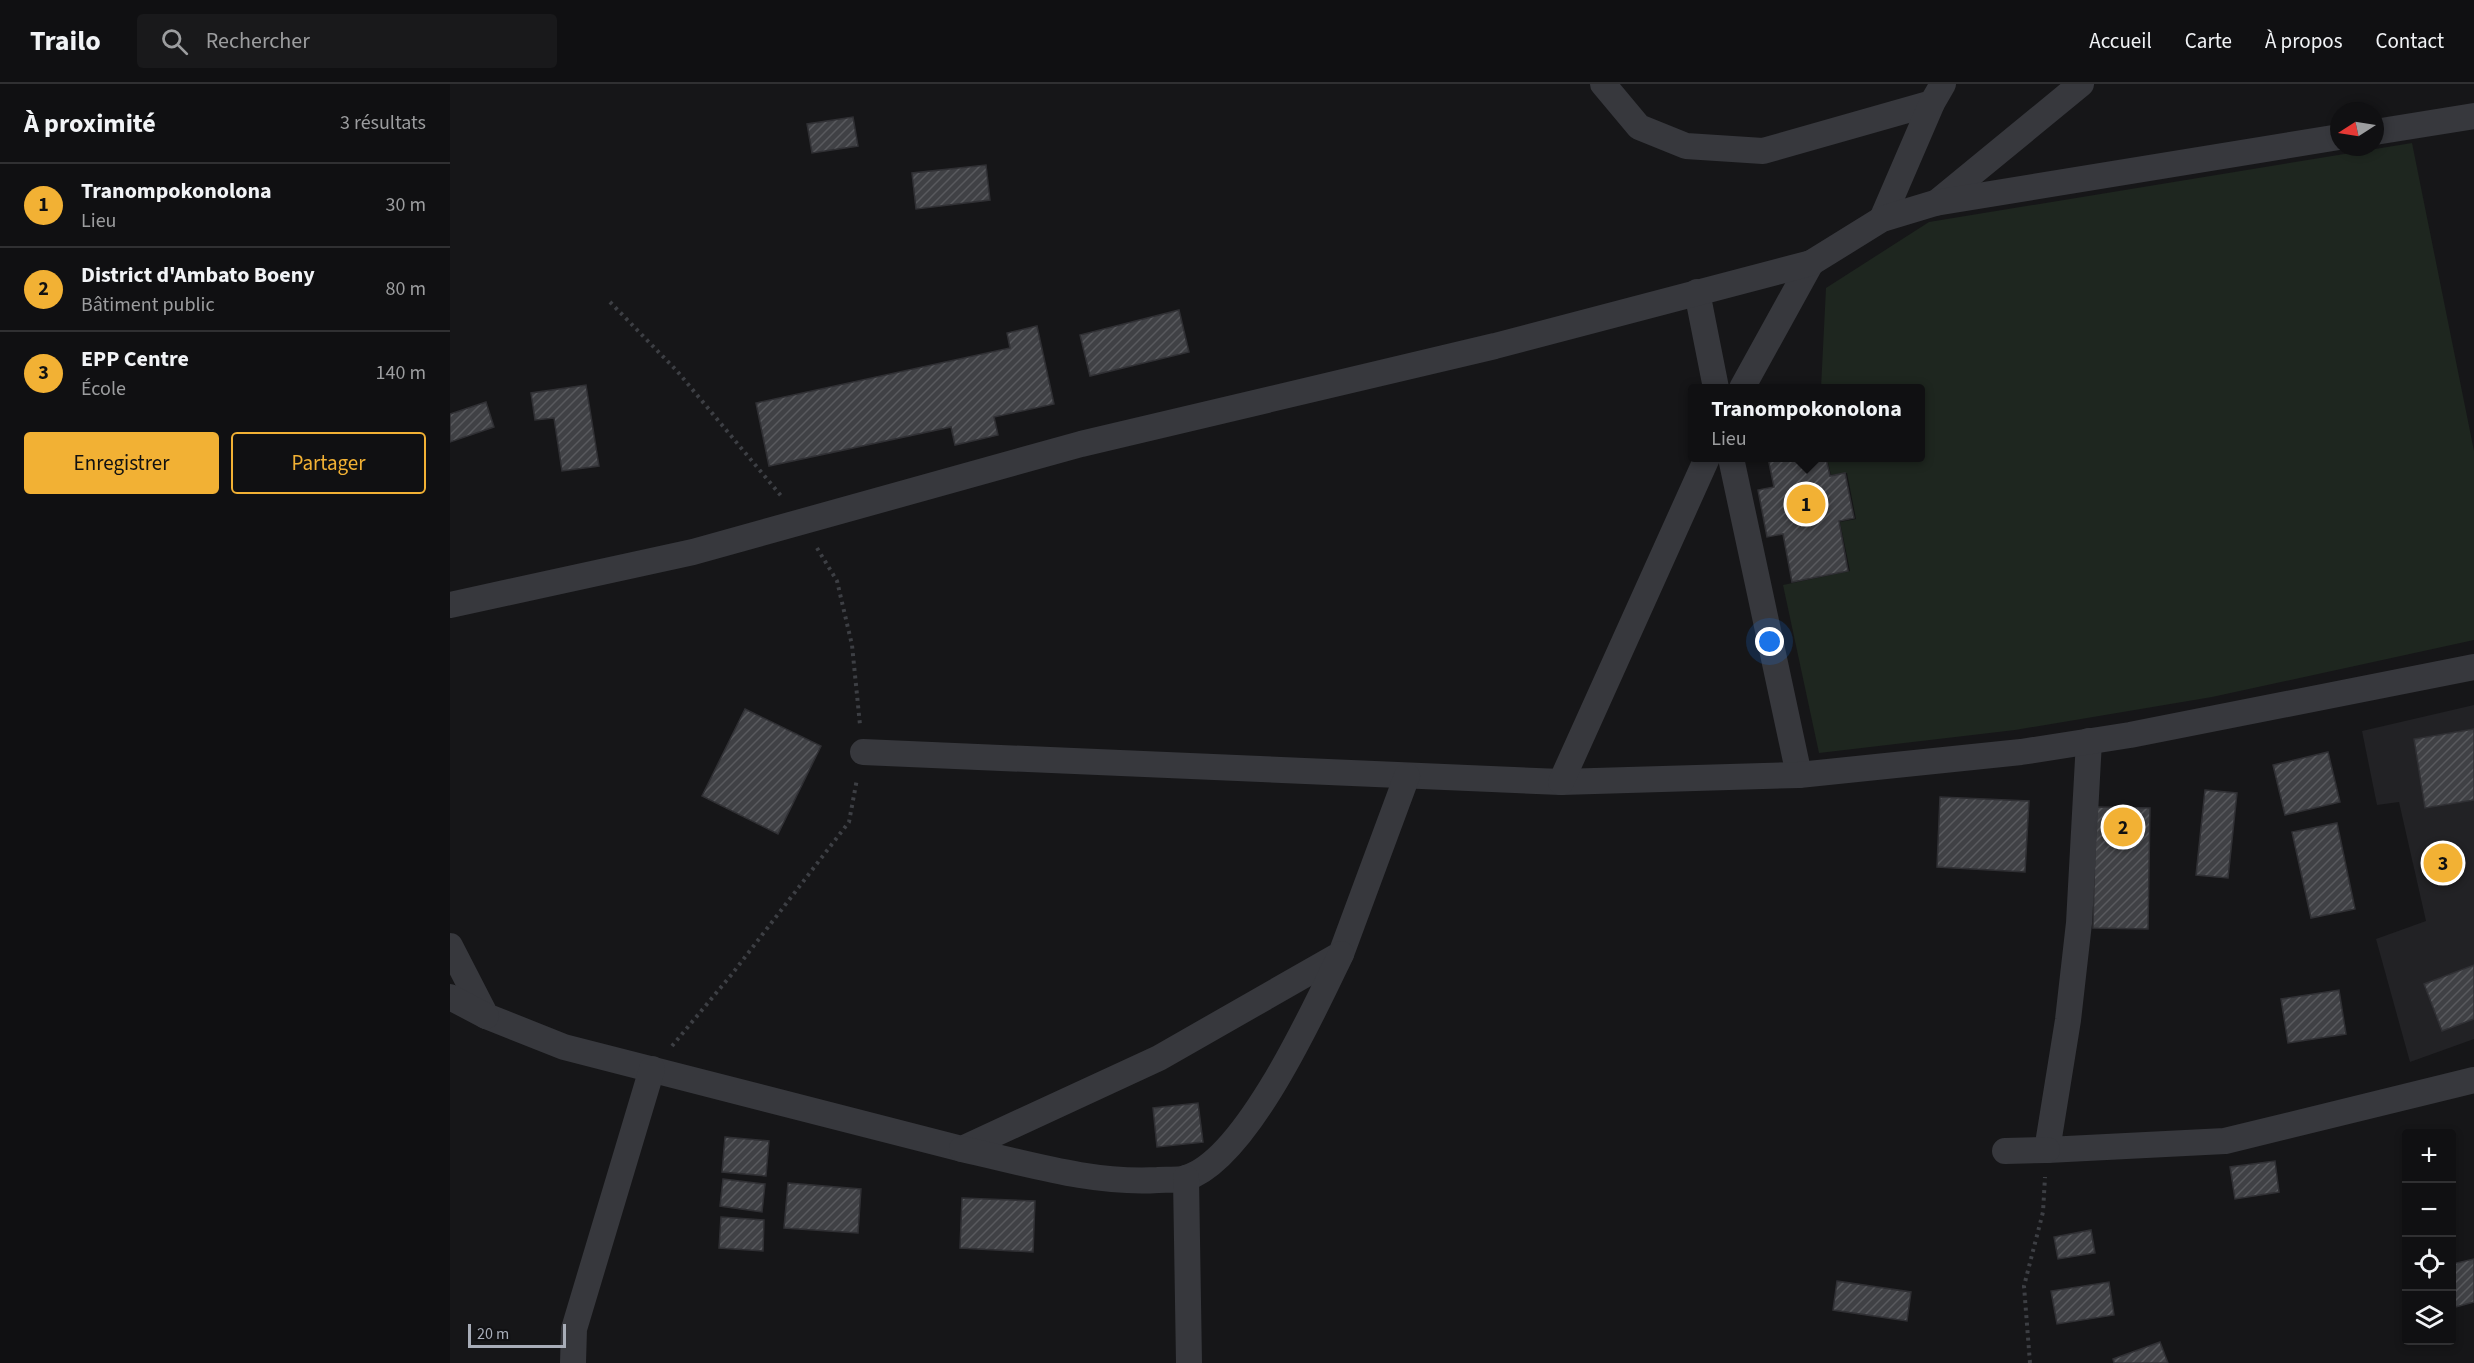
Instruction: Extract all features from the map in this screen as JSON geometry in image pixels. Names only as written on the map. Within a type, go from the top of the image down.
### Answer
[{"type":"street","points":[[1602,84],[1639,127],[1686,146],[1763,151],[1937,94]]},
{"type":"street","points":[[1935,203],[2081,84]]},
{"type":"street","points":[[1882,219],[1937,94]]},
{"type":"street","points":[[2384,131],[2474,116]]},
{"type":"street","points":[[450,605],[693,552],[1081,444],[1495,346],[1811,263],[1882,219],[1935,203],[2330,138]]},
{"type":"street","points":[[1744,384],[1811,263]]},
{"type":"street","points":[[1697,292],[1715,384]]},
{"type":"street","points":[[1561,782],[1705,462]]},
{"type":"street","points":[[1732,462],[1799,775]]},
{"type":"street","points":[[863,752],[1561,782],[1799,775],[2021,752],[2474,667]]},
{"type":"street","points":[[2047,1150],[2068,1020],[2079,923],[2089,741]]},
{"type":"street","points":[[450,997],[486,1016],[564,1047],[962,1149],[1081,1175],[1137,1181],[1186,1178],[1214,1161],[1238,1137],[1298,1045],[1341,954],[1407,776]]},
{"type":"street","points":[[450,946],[486,1016]]},
{"type":"street","points":[[962,1149],[1159,1058],[1341,954]]},
{"type":"street","points":[[573,1363],[574,1329],[652,1069]]},
{"type":"street","points":[[2005,1151],[2225,1141],[2474,1080]]},
{"type":"street","points":[[1186,1178],[1189,1363]]},
{"type":"path","points":[[610,302],[677,370],[802,522],[837,581],[852,645],[863,752],[849,822],[746,956],[652,1069]]},
{"type":"path","points":[[2030,1363],[2024,1286],[2043,1212],[2047,1150]]},
{"type":"shaded area","points":[[2412,143],[2474,451],[2474,640],[2212,697],[2015,730],[1819,753],[1783,585],[1850,571],[1840,522],[1856,519],[1847,473],[1831,475],[1828,462],[1925,462],[1925,384],[1821,384],[1826,288],[1929,222],[2333,156],[2384,156],[2384,148]]},
{"type":"shaded area","points":[[2474,705],[2474,1039],[2410,1062],[2376,939],[2426,921],[2399,802],[2377,805],[2362,731]]},
{"type":"building","points":[[853,117],[858,146],[812,153],[807,124]]},
{"type":"building","points":[[986,165],[990,200],[916,209],[912,173]]},
{"type":"building","points":[[1179,310],[1189,352],[1090,376],[1080,335]]},
{"type":"building","points":[[1037,326],[1054,404],[994,417],[998,435],[955,445],[951,427],[769,466],[756,403],[1010,348],[1007,333]]},
{"type":"building","points":[[586,385],[599,466],[562,471],[554,418],[535,420],[531,393]]},
{"type":"building","points":[[486,402],[494,427],[450,442],[450,414]]},
{"type":"building","points":[[1769,462],[1827,462],[1830,476],[1845,473],[1854,518],[1839,521],[1848,571],[1792,582],[1783,534],[1767,537],[1758,490],[1774,487]]},
{"type":"building","points":[[745,709],[821,746],[778,834],[702,796]]},
{"type":"building","points":[[2474,729],[2474,800],[2425,808],[2414,739]]},
{"type":"building","points":[[2328,752],[2340,802],[2285,815],[2273,765]]},
{"type":"building","points":[[2205,790],[2237,793],[2228,878],[2196,875]]},
{"type":"building","points":[[1940,797],[2029,801],[2025,872],[1937,867]]},
{"type":"building","points":[[2096,807],[2150,808],[2148,929],[2093,928]]},
{"type":"building","points":[[2337,823],[2355,909],[2311,918],[2292,832]]},
{"type":"building","points":[[2474,965],[2474,1019],[2442,1031],[2424,984]]},
{"type":"building","points":[[2339,990],[2346,1034],[2288,1043],[2281,999]]},
{"type":"building","points":[[1198,1103],[1203,1142],[1157,1147],[1153,1108]]},
{"type":"building","points":[[725,1137],[769,1141],[766,1176],[722,1172]]},
{"type":"building","points":[[2275,1161],[2279,1192],[2235,1199],[2230,1167]]},
{"type":"building","points":[[723,1179],[765,1184],[762,1212],[720,1206]]},
{"type":"building","points":[[788,1183],[861,1189],[858,1233],[784,1228]]},
{"type":"building","points":[[962,1198],[1035,1201],[1033,1252],[960,1248]]},
{"type":"building","points":[[721,1217],[764,1220],[763,1251],[719,1248]]},
{"type":"building","points":[[2091,1230],[2095,1253],[2058,1259],[2054,1237]]},
{"type":"building","points":[[2474,1259],[2474,1302],[2456,1307],[2456,1291],[2456,1263]]},
{"type":"building","points":[[1837,1281],[1911,1292],[1907,1321],[1833,1310]]},
{"type":"building","points":[[2109,1282],[2114,1315],[2057,1324],[2051,1291]]},
{"type":"building","points":[[2160,1342],[2168,1363],[2114,1363],[2113,1359]]},
{"type":"place","name":"Tranompokonolona","points":[[1806,504]]},
{"type":"place","name":"District d'Ambato Boeny","points":[[2123,827]]},
{"type":"place","name":"EPP Centre","points":[[2443,863]]}]
